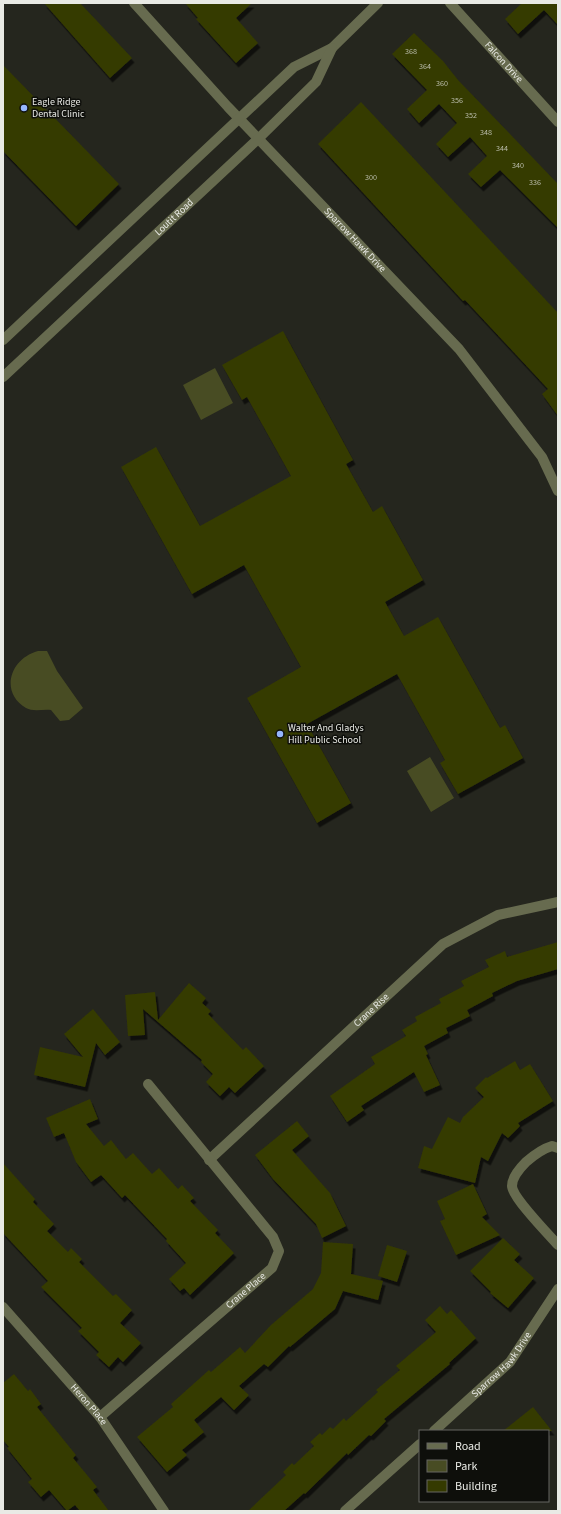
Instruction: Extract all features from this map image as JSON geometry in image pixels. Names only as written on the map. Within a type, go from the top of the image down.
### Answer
[{"type":"street","name":"Sparrow Hawk Drive","points":[[134,3],[238,118],[459,349],[542,457],[558,491]]},
{"type":"street","name":"Loutit Road","points":[[3,340],[294,67],[332,48],[378,3]]},
{"type":"street","name":"Falcon Drive","points":[[450,3],[558,122]]},
{"type":"street","name":"Loutit Road","points":[[3,377],[258,139],[316,82],[332,48]]},
{"type":"street","name":"Crane Rise","points":[[209,1160],[443,944],[498,915],[558,902]]},
{"type":"street","name":"Crane Place","points":[[100,1417],[272,1268],[279,1251],[273,1237],[148,1084]]},
{"type":"street","points":[[558,1148],[552,1146],[543,1149],[533,1156],[516,1175],[512,1186],[514,1193],[558,1245]]},
{"type":"street","name":"Sparrow Hawk Drive","points":[[435,1430],[510,1362],[558,1289]]},
{"type":"street","name":"Heron Place","points":[[3,1307],[100,1417],[164,1511]]},
{"type":"street","points":[[345,1511],[419,1445]]},
{"type":"green space","points":[[215,368],[233,403],[201,420],[183,385]]},
{"type":"green space","points":[[38,651],[47,651],[57,671],[83,708],[69,720],[60,721],[51,710],[35,710],[26,708],[18,702],[13,694],[11,677],[15,669],[20,661],[28,655]]},
{"type":"green space","points":[[430,757],[454,798],[431,812],[407,771]]},
{"type":"building","points":[[44,3],[80,3],[132,58],[110,78]]},
{"type":"building","points":[[185,3],[252,3],[236,18],[258,43],[236,63],[196,19],[198,18]]},
{"type":"building","points":[[522,3],[558,3],[558,25],[544,10],[518,34],[505,19]]},
{"type":"building","points":[[414,33],[443,61],[458,80],[558,184],[558,228],[500,170],[481,187],[468,174],[487,156],[470,137],[448,157],[436,144],[457,123],[439,104],[419,123],[407,109],[427,90],[392,54]]},
{"type":"building","name":"Eagle Ridge Dental Clinic","points":[[3,65],[119,184],[76,226],[3,151]]},
{"type":"building","points":[[361,102],[558,313],[558,416],[542,394],[548,389],[465,300],[463,301],[318,144]]},
{"type":"building","name":"Walter And Gladys Hill Public School","points":[[283,331],[353,460],[346,464],[373,512],[382,506],[423,580],[385,602],[404,636],[438,617],[500,728],[505,725],[523,758],[458,794],[440,763],[445,760],[397,674],[307,724],[351,803],[317,823],[247,698],[301,667],[244,565],[192,594],[121,467],[156,447],[200,526],[291,476],[247,397],[242,400],[222,365]]},
{"type":"building","points":[[558,942],[558,969],[517,981],[492,993],[493,996],[467,1010],[470,1016],[446,1028],[448,1033],[424,1046],[428,1054],[426,1055],[440,1085],[424,1092],[414,1072],[361,1106],[364,1110],[347,1122],[330,1096],[375,1064],[371,1057],[406,1036],[402,1030],[417,1021],[415,1017],[441,1003],[439,999],[464,986],[461,981],[489,967],[485,960],[505,951],[507,957]]},
{"type":"building","points":[[189,983],[206,998],[202,1003],[211,1011],[208,1014],[243,1050],[246,1047],[264,1066],[235,1093],[229,1087],[220,1096],[206,1082],[213,1074],[201,1062],[202,1060],[143,1009],[145,1035],[128,1036],[125,995],[155,992],[158,1020]]},
{"type":"building","points":[[93,1009],[120,1042],[105,1055],[96,1043],[85,1087],[34,1075],[40,1047],[83,1057],[64,1034]]},
{"type":"building","points":[[515,1061],[520,1070],[530,1064],[553,1101],[518,1123],[520,1126],[508,1138],[502,1133],[488,1161],[481,1157],[475,1183],[418,1168],[424,1146],[432,1149],[448,1117],[460,1123],[463,1117],[484,1097],[475,1088],[486,1077],[487,1078]]},
{"type":"building","points":[[90,1099],[98,1119],[86,1124],[104,1146],[111,1140],[126,1159],[133,1153],[152,1174],[159,1168],[178,1189],[182,1185],[194,1198],[190,1201],[218,1230],[215,1233],[234,1253],[190,1295],[184,1288],[180,1291],[169,1279],[186,1263],[166,1241],[167,1239],[125,1195],[122,1198],[101,1175],[91,1182],[76,1162],[64,1133],[54,1137],[46,1118]]},
{"type":"building","points":[[297,1121],[309,1136],[292,1150],[330,1193],[346,1226],[322,1238],[316,1224],[273,1179],[255,1155]]},
{"type":"building","points":[[3,1163],[35,1199],[33,1202],[54,1224],[47,1231],[68,1252],[71,1248],[82,1259],[79,1262],[113,1296],[116,1294],[132,1310],[120,1323],[141,1343],[123,1362],[118,1357],[109,1367],[96,1355],[99,1352],[78,1331],[82,1328],[41,1287],[48,1281],[3,1233]]},
{"type":"building","points":[[473,1184],[487,1214],[482,1217],[500,1235],[456,1255],[440,1221],[445,1219],[437,1201]]},
{"type":"building","points":[[503,1238],[520,1254],[514,1260],[534,1278],[508,1308],[490,1293],[491,1292],[470,1271]]},
{"type":"building","points":[[323,1242],[353,1244],[351,1274],[383,1281],[378,1300],[343,1291],[335,1309],[290,1347],[289,1346],[268,1367],[264,1364],[239,1386],[249,1395],[234,1410],[221,1397],[194,1420],[204,1432],[182,1450],[187,1455],[167,1472],[137,1437],[173,1407],[171,1404],[209,1370],[211,1372],[240,1347],[245,1353],[271,1325],[313,1289],[321,1273]]},
{"type":"building","points":[[387,1245],[407,1251],[397,1282],[378,1276]]},
{"type":"building","points":[[440,1306],[447,1314],[451,1310],[476,1338],[449,1363],[450,1364],[384,1419],[386,1421],[371,1436],[369,1435],[348,1455],[347,1453],[305,1494],[304,1493],[284,1511],[248,1511],[286,1475],[283,1472],[292,1463],[294,1465],[314,1446],[310,1442],[320,1433],[322,1435],[330,1427],[333,1429],[344,1418],[346,1421],[378,1392],[376,1390],[400,1370],[396,1366],[436,1332],[425,1320]]},
{"type":"building","points":[[14,1374],[28,1391],[30,1389],[41,1404],[37,1407],[76,1455],[73,1458],[97,1487],[93,1490],[109,1511],[80,1511],[75,1505],[67,1511],[49,1490],[41,1497],[28,1482],[32,1479],[7,1448],[9,1447],[3,1440],[3,1383]]},
{"type":"building","points":[[533,1407],[552,1431],[549,1430],[504,1430]]},
{"type":"place","name":"Eagle Ridge Dental Clinic","points":[[24,108]]},
{"type":"place","name":"Walter And Gladys Hill Public School","points":[[280,734]]}]
